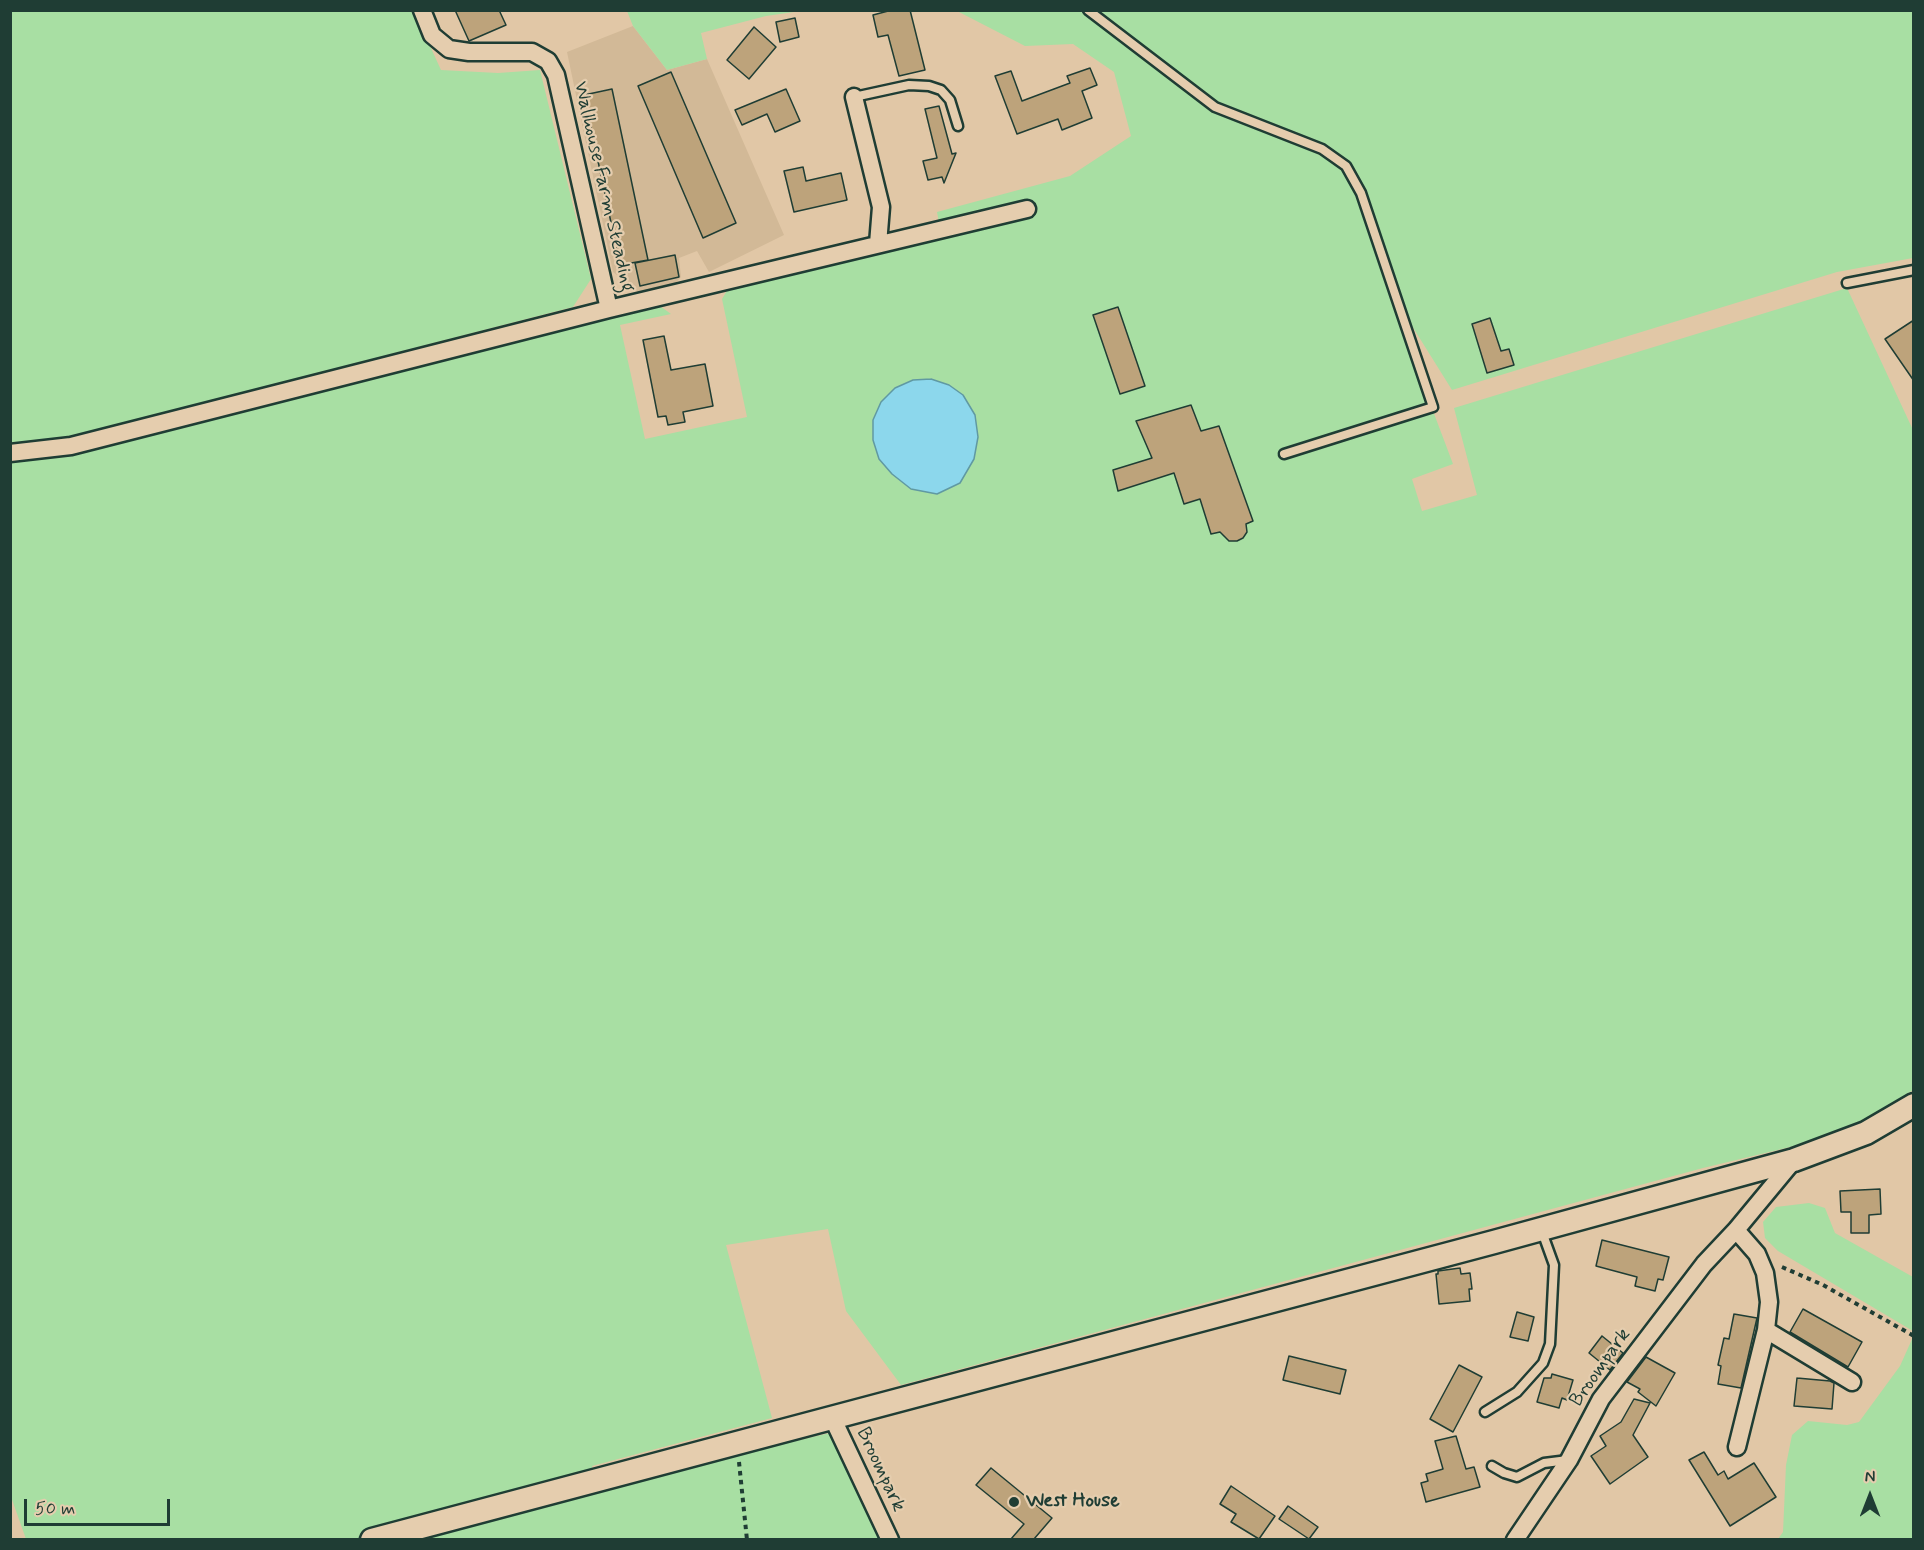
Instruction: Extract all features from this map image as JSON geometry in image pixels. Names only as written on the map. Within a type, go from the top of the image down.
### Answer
[{"type":"main road","points":[[372,1539],[1794,1160],[1866,1133],[1914,1105]]},
{"type":"street","name":"Wallhouse Farm Steading","points":[[422,10],[432,35],[450,49],[469,52],[532,52],[548,61],[556,75],[609,309]]},
{"type":"street","points":[[854,98],[881,207],[878,244]]},
{"type":"street","points":[[10,453],[70,446],[609,309],[1027,208]]},
{"type":"street","name":"Broompark","points":[[1515,1539],[1569,1460],[1601,1399],[1704,1264],[1736,1230],[1794,1160]]},
{"type":"street","points":[[1736,1230],[1757,1254],[1765,1273],[1769,1302],[1766,1330],[1737,1447]]},
{"type":"street","points":[[1766,1330],[1852,1382]]},
{"type":"street","name":"Broompark","points":[[832,1418],[890,1539]]},
{"type":"lane","points":[[1088,10],[1215,107],[1322,149],[1346,166],[1361,193],[1433,407],[1284,454]]},
{"type":"lane","points":[[854,98],[909,85],[929,86],[940,90],[950,100],[958,126]]},
{"type":"lane","points":[[1847,282],[1914,270]]},
{"type":"lane","points":[[1485,1412],[1517,1392],[1543,1363],[1550,1344],[1554,1265],[1541,1228]]},
{"type":"lane","points":[[1492,1466],[1517,1477],[1544,1463],[1569,1460]]},
{"type":"path","points":[[1757,1254],[1823,1285],[1914,1336]]},
{"type":"path","points":[[736,1443],[747,1539]]},
{"type":"shaded area","points":[[633,26],[667,70],[707,59],[784,235],[709,272],[697,251],[679,258],[681,277],[671,288],[641,294],[613,272],[567,52]]},
{"type":"green space","points":[[10,11],[414,11],[441,70],[498,73],[540,70],[591,279],[573,307],[67,438],[11,444]]},
{"type":"green space","points":[[627,11],[801,11],[766,16],[701,33],[707,59],[667,70],[633,26]]},
{"type":"green space","points":[[957,11],[1913,11],[1913,258],[1837,272],[1452,390],[1384,281],[1453,464],[1412,479],[1422,511],[1477,495],[1454,408],[1847,288],[1913,430],[1913,1090],[1876,1116],[1843,1133],[1703,1168],[901,1385],[846,1311],[828,1229],[726,1245],[772,1418],[592,1466],[600,1491],[738,1454],[830,1433],[879,1539],[26,1539],[10,1494],[10,460],[557,326],[660,306],[671,314],[620,325],[645,439],[747,417],[722,299],[729,287],[942,239],[937,212],[1070,176],[1131,136],[1114,72],[1073,44],[1025,46]]},
{"type":"green space","points":[[1809,1203],[1825,1208],[1835,1233],[1913,1277],[1913,1331],[1778,1251],[1765,1238],[1763,1222],[1776,1207]]},
{"type":"green space","points":[[1913,1337],[1913,1539],[1778,1539],[1783,1532],[1786,1465],[1792,1435],[1808,1421],[1847,1425],[1859,1422],[1900,1366]]},
{"type":"water","points":[[931,379],[949,385],[963,395],[975,415],[978,437],[974,459],[960,483],[937,494],[911,489],[892,474],[879,459],[873,440],[873,420],[881,402],[895,388],[913,380]]},
{"type":"building","points":[[455,10],[499,10],[506,25],[469,41]]},
{"type":"building","points":[[892,10],[910,10],[925,70],[899,76],[888,35],[878,37],[873,15]]},
{"type":"building","points":[[795,18],[799,37],[780,42],[776,22]]},
{"type":"building","points":[[754,27],[776,47],[749,79],[727,60]]},
{"type":"building","points":[[1090,68],[1097,85],[1082,91],[1092,118],[1062,130],[1058,119],[1017,134],[995,76],[1011,71],[1022,101],[1070,83],[1067,76]]},
{"type":"building","points":[[671,72],[736,223],[703,238],[638,86]]},
{"type":"building","points":[[612,89],[648,260],[620,265],[584,95]]},
{"type":"building","points":[[786,89],[800,121],[775,132],[767,114],[742,125],[735,110]]},
{"type":"building","points":[[939,106],[952,154],[956,153],[944,183],[942,177],[928,180],[923,161],[937,158],[925,109]]},
{"type":"building","points":[[803,167],[806,181],[841,173],[847,200],[794,212],[784,171]]},
{"type":"building","points":[[675,255],[679,277],[640,286],[635,263]]},
{"type":"building","points":[[1118,307],[1145,386],[1120,394],[1093,315]]},
{"type":"building","points":[[1490,318],[1501,351],[1509,349],[1514,365],[1487,373],[1472,324]]},
{"type":"building","points":[[1914,320],[1914,381],[1885,339]]},
{"type":"building","points":[[664,336],[671,370],[705,364],[713,406],[683,412],[685,422],[668,425],[666,416],[658,417],[643,340]]},
{"type":"building","points":[[1191,405],[1201,431],[1219,426],[1253,521],[1246,524],[1247,532],[1237,541],[1229,541],[1220,532],[1211,534],[1200,499],[1184,504],[1174,473],[1118,491],[1113,470],[1152,458],[1136,421]]},
{"type":"building","points":[[1880,1189],[1881,1214],[1869,1215],[1869,1233],[1851,1233],[1851,1212],[1841,1212],[1840,1191]]},
{"type":"building","points":[[1602,1240],[1669,1257],[1663,1280],[1658,1279],[1655,1291],[1635,1286],[1637,1277],[1596,1266]]},
{"type":"building","points":[[1460,1268],[1461,1274],[1470,1273],[1472,1289],[1469,1289],[1470,1301],[1439,1304],[1436,1274],[1438,1271]]},
{"type":"building","points":[[1803,1309],[1862,1342],[1848,1367],[1790,1332]]},
{"type":"building","points":[[1517,1312],[1534,1317],[1528,1341],[1510,1337]]},
{"type":"building","points":[[1734,1314],[1757,1318],[1741,1388],[1718,1384],[1721,1366],[1718,1365],[1724,1338],[1729,1339]]},
{"type":"building","points":[[1602,1336],[1623,1353],[1610,1370],[1589,1353]]},
{"type":"building","points":[[1289,1356],[1346,1370],[1340,1394],[1283,1380]]},
{"type":"building","points":[[1646,1357],[1675,1373],[1656,1406],[1638,1392],[1640,1389],[1627,1382]]},
{"type":"building","points":[[1459,1365],[1482,1377],[1453,1432],[1430,1419]]},
{"type":"building","points":[[1552,1374],[1573,1380],[1567,1400],[1562,1398],[1559,1408],[1537,1402],[1544,1378],[1551,1378]]},
{"type":"building","points":[[1797,1378],[1834,1383],[1832,1409],[1794,1406]]},
{"type":"building","points":[[1634,1399],[1650,1403],[1633,1435],[1648,1457],[1610,1484],[1591,1456],[1606,1446],[1600,1436],[1621,1422]]},
{"type":"building","points":[[1456,1436],[1466,1469],[1474,1467],[1480,1487],[1426,1502],[1421,1483],[1428,1481],[1426,1474],[1443,1469],[1435,1441]]},
{"type":"building","points":[[1704,1452],[1718,1475],[1724,1471],[1728,1479],[1754,1463],[1776,1497],[1730,1526],[1689,1460]]},
{"type":"building","name":"West House","points":[[991,1468],[1052,1518],[1034,1539],[1011,1539],[1024,1524],[976,1485]]},
{"type":"building","points":[[1231,1486],[1275,1516],[1259,1539],[1231,1522],[1236,1514],[1220,1504]]},
{"type":"building","points":[[1288,1506],[1318,1527],[1309,1539],[1279,1519]]},
{"type":"place","name":"West House","points":[[1014,1502]]}]
